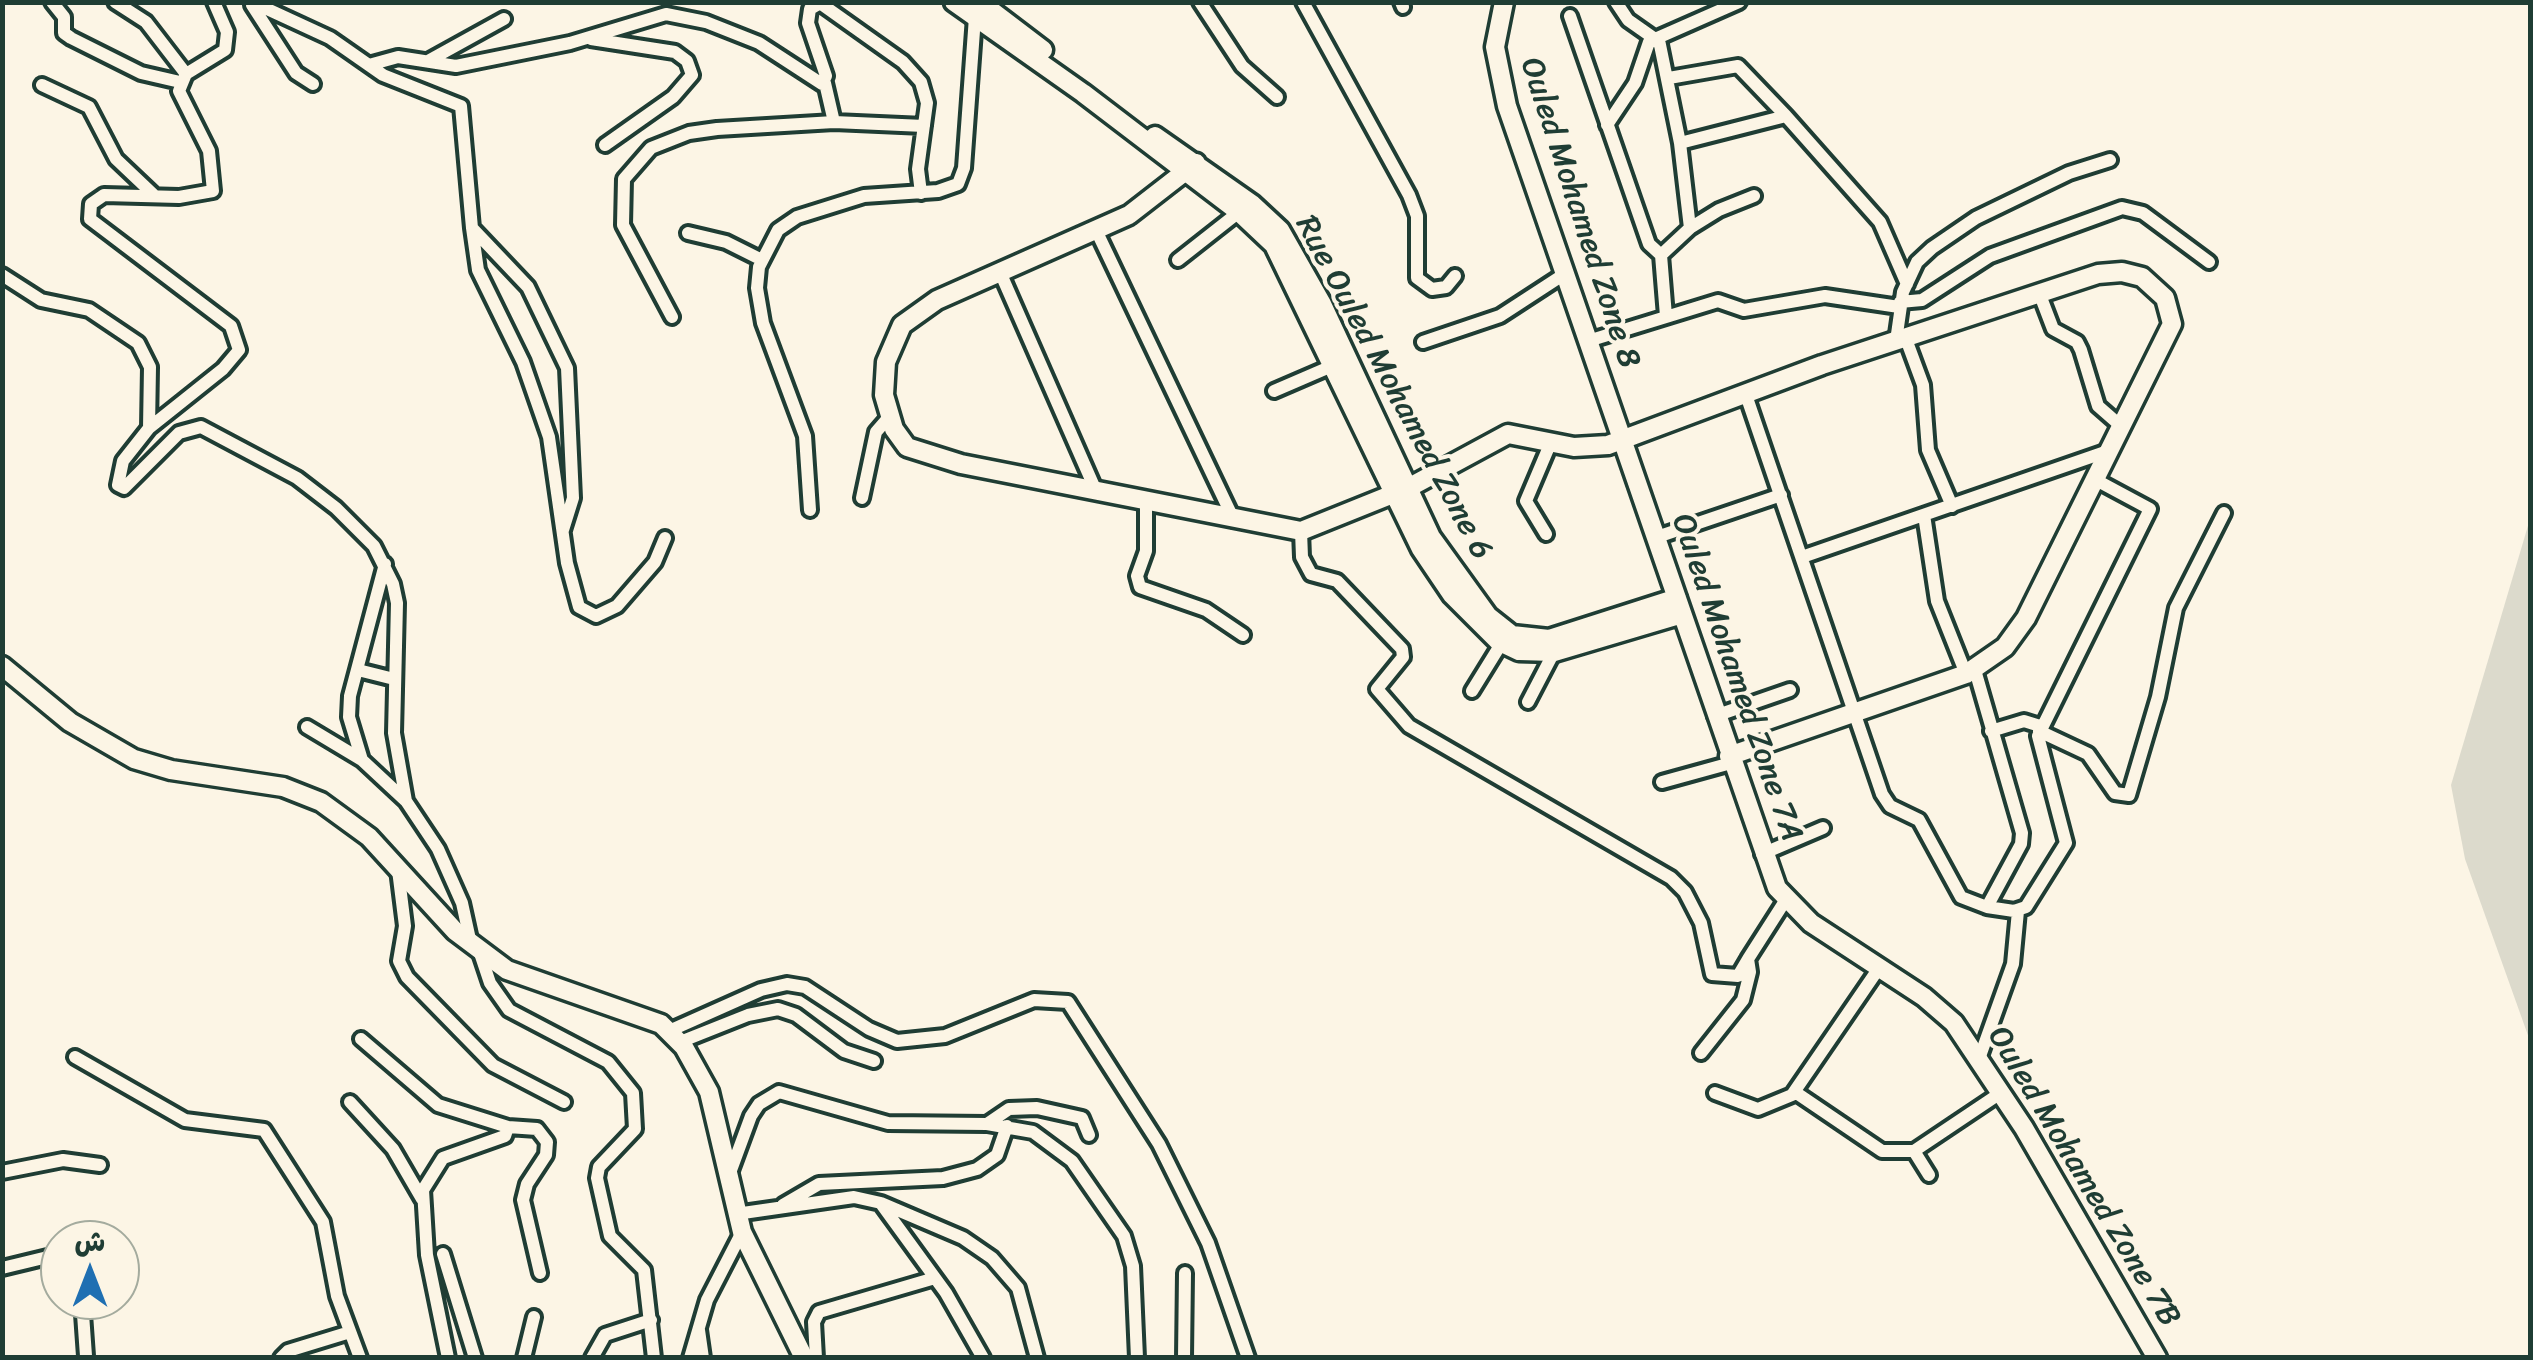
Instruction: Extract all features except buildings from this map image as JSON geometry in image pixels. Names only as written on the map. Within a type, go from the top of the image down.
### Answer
[{"type":"street","points":[[52,2],[64,17],[64,33],[71,38],[141,73],[183,78],[226,50],[227,32],[214,2]]},
{"type":"street","points":[[115,2],[142,18],[183,78],[181,103],[212,159],[214,186],[202,196],[104,195],[92,204],[90,218],[231,326],[239,350],[223,369],[149,428],[123,462],[120,487],[179,433],[201,427],[296,478],[336,508],[385,564],[396,593],[394,742],[406,801]]},
{"type":"street","points":[[251,2],[330,38],[400,83],[460,106],[478,270],[523,362],[548,437],[574,595],[580,607],[596,616],[617,606],[642,581],[665,538]]},
{"type":"street","points":[[251,2],[296,72],[313,84]]},
{"type":"street","points":[[810,510],[802,426],[758,304],[762,260],[778,230],[797,217],[864,196],[954,187],[964,168],[977,7],[954,2]]},
{"type":"street","points":[[1200,2],[1242,66],[1278,97]]},
{"type":"street","points":[[1302,2],[1409,195],[1417,216],[1417,278],[1432,289],[1446,287],[1455,276]]},
{"type":"street","name":"Ouled Mohamed Zone 8","points":[[1504,2],[1496,36],[1497,69],[1624,440]]},
{"type":"street","points":[[1616,2],[1628,20],[1663,45],[1690,228]]},
{"type":"street","points":[[1608,125],[1635,83],[1645,50],[1655,39],[1739,2]]},
{"type":"street","points":[[834,122],[808,23],[809,5],[826,5],[916,74],[925,91],[918,170],[921,193]]},
{"type":"street","name":"Rue Ouled Mohamed Zone 6","points":[[977,7],[1018,46],[1280,230],[1322,304],[1438,577],[1502,644]]},
{"type":"street","name":"Rue Ouled Mohamed Zone 6","points":[[977,7],[1192,168],[1280,255],[1332,366],[1401,492],[1452,571],[1488,616],[1512,634],[1538,640],[1680,606]]},
{"type":"street","points":[[370,65],[390,57],[456,66],[588,38],[656,15],[672,15],[759,43],[825,83]]},
{"type":"street","points":[[1570,16],[1648,244],[1661,255],[1666,316]]},
{"type":"street","points":[[426,62],[504,19]]},
{"type":"street","points":[[588,38],[675,52],[687,61],[692,74],[673,97],[605,145]]},
{"type":"street","points":[[1669,78],[1738,66],[1880,222],[1907,284]]},
{"type":"street","points":[[42,84],[89,107],[116,159],[155,196]]},
{"type":"street","points":[[1680,143],[1786,116]]},
{"type":"street","points":[[672,317],[656,281],[625,235],[620,194],[626,174],[658,144],[688,133],[834,122],[924,126]]},
{"type":"street","points":[[1952,506],[1928,450],[1923,385],[1901,340],[1900,305],[1907,284],[1922,256],[1954,230],[2069,173],[2110,160]]},
{"type":"street","points":[[1192,168],[1129,215],[924,307],[902,325],[886,362],[884,395],[900,440],[914,452],[1146,503],[1300,531],[1401,492],[1508,434],[1597,446],[1624,440],[1745,392],[2116,272],[2142,277],[2165,298],[2172,324],[2026,618],[2004,647],[1971,672],[1662,782]]},
{"type":"street","points":[[1661,255],[1690,228],[1718,210],[1754,196]]},
{"type":"street","points":[[1588,341],[1713,302],[1744,310],[1825,296],[1900,305],[1922,300],[1990,256],[2122,208],[2143,213],[2209,262]]},
{"type":"street","points":[[1178,260],[1239,212]]},
{"type":"street","points":[[472,228],[528,288],[567,368],[573,498],[563,530]]},
{"type":"street","points":[[1096,230],[1234,520]]},
{"type":"street","points":[[688,233],[726,242],[762,260]]},
{"type":"street","points":[[1000,272],[1096,491]]},
{"type":"street","points":[[1422,342],[1500,316],[1566,273]]},
{"type":"street","points":[[2,276],[41,300],[89,310],[138,343],[150,368],[149,428]]},
{"type":"street","points":[[2040,295],[2054,329],[2081,350],[2098,406],[2122,427]]},
{"type":"street","points":[[1274,391],[1332,366]]},
{"type":"street","points":[[1745,392],[1886,803],[1919,820],[1961,897],[1988,908],[2018,911]]},
{"type":"street","points":[[862,498],[876,432],[889,417]]},
{"type":"street","name":"Ouled Mohamed Zone 7A","points":[[1624,440],[1762,854],[1785,901],[1811,923]]},
{"type":"street","points":[[1546,534],[1526,502],[1550,442]]},
{"type":"street","points":[[1802,557],[2112,450]]},
{"type":"street","points":[[1979,1059],[2012,964],[2018,911],[2040,889],[2066,839],[2038,749],[2040,728],[2150,509],[2096,480]]},
{"type":"street","points":[[1657,537],[1781,495]]},
{"type":"street","points":[[1146,503],[1146,551],[1138,576],[1140,587],[1206,610],[1243,635]]},
{"type":"street","points":[[1990,731],[2026,721],[2088,754],[2115,793],[2130,795],[2158,697],[2176,608],[2224,512]]},
{"type":"street","points":[[1924,515],[1936,602],[1971,672],[2022,840],[1988,908]]},
{"type":"street","points":[[1300,531],[1302,558],[1312,574],[1336,582],[1402,650],[1402,657],[1377,691],[1409,726],[1671,878],[1698,914],[1712,974],[1738,976],[1785,901]]},
{"type":"street","points":[[362,760],[348,708],[385,564]]},
{"type":"street","points":[[1472,691],[1502,644],[1519,651],[1554,652],[1680,606]]},
{"type":"street","points":[[375,613],[396,618]]},
{"type":"street","points":[[1528,702],[1554,652]]},
{"type":"street","points":[[2,666],[70,722],[134,759],[171,770],[283,787],[321,802],[369,837],[475,947],[528,980],[629,1009],[674,1036],[709,1092],[742,1232],[804,1358]]},
{"type":"street","points":[[358,670],[394,680]]},
{"type":"street","points":[[1715,716],[1790,690]]},
{"type":"street","points":[[307,727],[362,760],[406,801],[446,865],[490,983],[508,1010],[608,1062],[633,1093],[635,1128],[599,1167],[597,1178],[610,1236],[644,1270],[654,1358]]},
{"type":"street","points":[[1762,854],[1823,828]]},
{"type":"street","points":[[398,870],[404,926],[399,961],[407,977],[493,1065],[564,1102]]},
{"type":"street","name":"Ouled Mohamed Zone 7B","points":[[1811,923],[1954,1023],[2002,1092],[2157,1358]]},
{"type":"street","points":[[1702,1054],[1743,1000],[1750,972],[1748,959]]},
{"type":"street","points":[[1715,1094],[1758,1109],[1795,1092],[1879,968]]},
{"type":"street","points":[[674,1036],[761,990],[787,984],[805,987],[869,1029],[897,1041],[945,1036],[1042,998],[1068,1002],[1160,1144],[1208,1243],[1248,1358]]},
{"type":"street","points":[[674,1036],[778,1009],[796,1015],[844,1050],[874,1061]]},
{"type":"street","points":[[361,1039],[438,1105],[508,1127],[537,1129],[547,1142],[546,1155],[527,1184],[523,1200],[540,1273]]},
{"type":"street","points":[[75,1057],[185,1120],[264,1130],[322,1222],[336,1296],[360,1358]]},
{"type":"street","points":[[728,1181],[750,1116],[759,1104],[779,1092],[792,1092],[888,1124],[988,1124],[1040,1135],[1072,1161],[1124,1236],[1133,1266],[1137,1358]]},
{"type":"street","points":[[1795,1092],[1882,1152],[1914,1150],[2002,1092]]},
{"type":"street","points":[[350,1102],[393,1149],[422,1198],[427,1256],[448,1358]]},
{"type":"street","points":[[988,1124],[1009,1109],[1037,1108],[1076,1116],[1089,1135]]},
{"type":"street","points":[[781,1206],[819,1184],[943,1178],[978,1169],[997,1156],[1006,1126]]},
{"type":"street","points":[[422,1198],[436,1164],[448,1155],[504,1136],[508,1127]]},
{"type":"street","points":[[1914,1150],[1929,1176]]},
{"type":"street","points":[[2,1172],[63,1160],[100,1164]]},
{"type":"street","points":[[736,1214],[841,1198],[880,1202],[962,1238],[1002,1268],[1026,1304],[1037,1358]]},
{"type":"street","points":[[880,1202],[935,1278],[983,1358]]},
{"type":"street","points":[[690,1358],[698,1322],[742,1232]]},
{"type":"street","points":[[443,1254],[476,1358]]},
{"type":"street","points":[[2,1268],[40,1259]]},
{"type":"street","points":[[1184,1358],[1185,1273]]},
{"type":"street","points":[[816,1358],[814,1322],[819,1312],[935,1278]]},
{"type":"street","points":[[524,1358],[534,1318]]},
{"type":"street","points":[[83,1320],[86,1356]]},
{"type":"street","points":[[592,1358],[606,1335],[651,1320]]},
{"type":"street","points":[[698,1322],[703,1358]]},
{"type":"street","points":[[281,1358],[288,1351],[350,1332]]},
{"type":"shaded area","points":[[2530,519],[2530,1041],[2465,859],[2451,785]]}]
